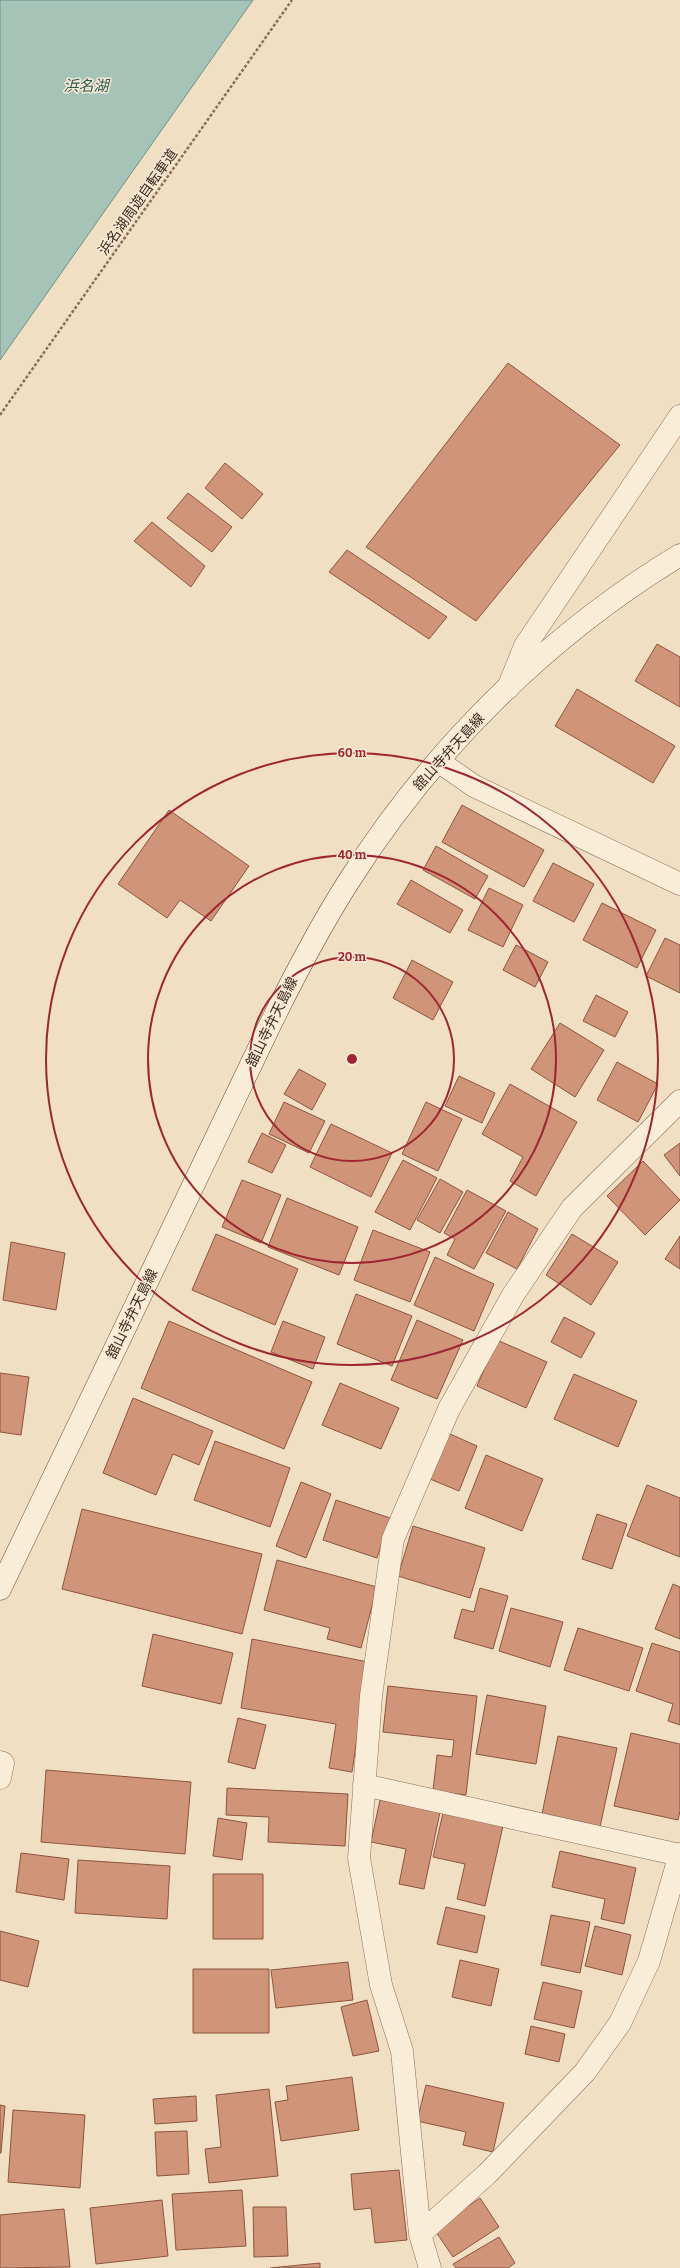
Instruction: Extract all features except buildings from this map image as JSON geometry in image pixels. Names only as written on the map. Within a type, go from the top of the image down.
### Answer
[{"type":"street","points":[[508,688],[525,646],[680,416]]},
{"type":"street","name":"舘山寺弁天島線","points":[[0,1589],[294,977],[347,884],[406,800],[438,761],[508,688],[585,621],[680,555]]},
{"type":"street","points":[[438,761],[474,786],[680,884]]},
{"type":"street","points":[[430,2268],[420,2234],[402,2051],[381,1985],[359,1858],[371,1696],[393,1539],[449,1409],[513,1295],[572,1208],[680,1101]]},
{"type":"street","points":[[0,1762],[3,1763],[0,1778]]},
{"type":"street","points":[[364,1785],[680,1855],[649,1961],[620,2023],[585,2072],[488,2174],[420,2234]]},
{"type":"path","name":"浜名湖周遊自転車道","points":[[0,415],[292,0]]},
{"type":"water","name":"浜名湖","points":[[0,0],[253,0],[0,360]]}]
